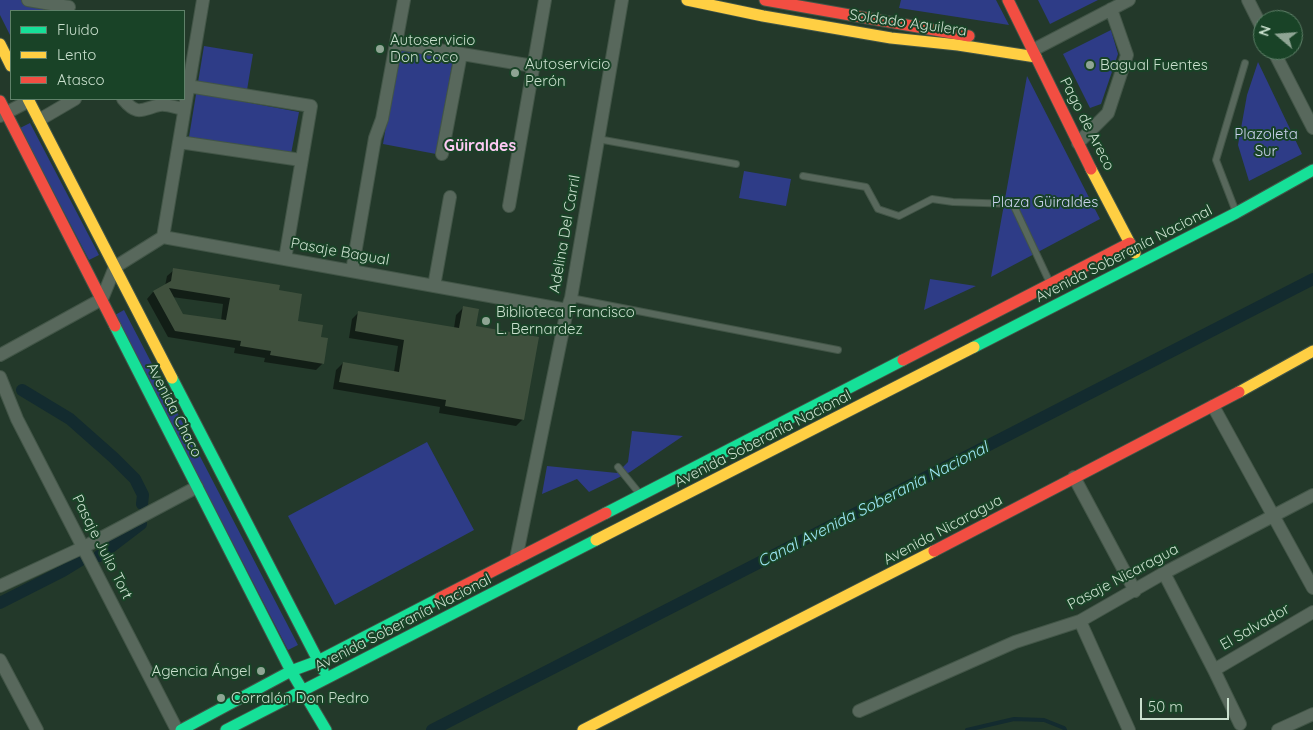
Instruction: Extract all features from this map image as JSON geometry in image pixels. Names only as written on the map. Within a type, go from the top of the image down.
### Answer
[{"type":"main road","name":"Soldado Aguilera","points":[[687,0],[763,16],[891,38],[1035,54]]},
{"type":"main road","name":"Soldado Aguilera","points":[[764,0],[969,36],[1035,54]]},
{"type":"main road","name":"Pago de Areco","points":[[1008,0],[1078,143],[1140,262]]},
{"type":"main road","points":[[0,44],[10,64]]},
{"type":"main road","name":"Avenida Chaco","points":[[29,100],[328,679]]},
{"type":"main road","name":"Avenida Chaco","points":[[0,101],[3,114],[102,299],[291,671],[326,730]]},
{"type":"main road","name":"Avenida Soberanía Nacional","points":[[226,730],[1236,213],[1313,170]]},
{"type":"main road","name":"Avenida Soberanía Nacional","points":[[182,730],[291,671],[318,661],[1130,243]]},
{"type":"main road","name":"Avenida Nicaragua","points":[[584,730],[889,575],[1213,406],[1313,351]]},
{"type":"street","points":[[28,0],[69,7]]},
{"type":"street","points":[[0,355],[102,299],[115,267],[163,237],[203,0]]},
{"type":"street","points":[[352,271],[375,138],[382,118],[404,0]]},
{"type":"street","points":[[509,206],[544,0]]},
{"type":"street","name":"Adelina Del Carril","points":[[516,559],[571,298],[622,0]]},
{"type":"street","points":[[1035,54],[1129,0]]},
{"type":"street","points":[[1078,143],[1108,113],[1127,55],[1111,9]]},
{"type":"street","points":[[397,43],[533,66]]},
{"type":"street","points":[[442,154],[461,54]]},
{"type":"street","points":[[1278,60],[1313,128]]},
{"type":"street","points":[[188,86],[311,106],[286,259]]},
{"type":"street","points":[[3,114],[29,100]]},
{"type":"street","points":[[39,120],[73,100]]},
{"type":"street","points":[[124,100],[130,107],[144,111],[160,102],[184,109]]},
{"type":"street","points":[[179,142],[302,160]]},
{"type":"street","points":[[434,286],[450,197]]},
{"type":"street","name":"Pasaje Bagual","points":[[163,237],[567,310]]},
{"type":"street","name":"Pasaje Julio Tort","points":[[0,377],[17,419],[177,730]]},
{"type":"street","points":[[1213,406],[1313,588]]},
{"type":"street","points":[[1074,477],[1135,590]]},
{"type":"street","points":[[0,586],[84,548],[196,487]]},
{"type":"street","name":"Pasaje Nicaragua","points":[[859,711],[1016,642],[1080,621],[1164,573],[1313,495]]},
{"type":"street","points":[[1164,573],[1240,724]]},
{"type":"street","name":"El Salvador","points":[[1214,670],[1313,612]]},
{"type":"street","points":[[1080,621],[1129,730]]},
{"type":"street","points":[[0,660],[36,730]]},
{"type":"street","points":[[1278,730],[1313,714]]},
{"type":"lane","points":[[1236,213],[1216,160],[1245,63]]},
{"type":"lane","points":[[598,139],[736,164]]},
{"type":"lane","points":[[804,176],[866,187],[878,209],[899,216],[932,198],[953,202],[1013,204],[1050,284]]},
{"type":"lane","points":[[571,298],[838,350]]},
{"type":"lane","points":[[618,467],[641,495]]},
{"type":"green space","points":[[0,0],[59,0],[61,10],[10,10],[10,35],[0,15]]},
{"type":"green space","points":[[901,0],[996,0],[1009,25],[899,8]]},
{"type":"green space","points":[[1038,0],[1098,0],[1050,24]]},
{"type":"green space","points":[[1111,30],[1118,54],[1101,104],[1090,108],[1063,54]]},
{"type":"green space","points":[[204,46],[253,54],[245,102],[299,112],[291,154],[189,137]]},
{"type":"green space","points":[[399,50],[453,60],[436,154],[383,144]]},
{"type":"green space","name":"Plazoleta Sur","points":[[1258,62],[1302,154],[1249,181],[1238,145],[1247,95]]},
{"type":"green space","name":"Plaza Güiraldes","points":[[1027,76],[1100,219],[991,277]]},
{"type":"green space","points":[[30,123],[99,255],[89,260],[20,128]]},
{"type":"green space","points":[[744,171],[791,179],[786,206],[739,198]]},
{"type":"green space","points":[[930,279],[976,286],[924,310]]},
{"type":"green space","points":[[124,310],[298,645],[288,650],[115,315]]},
{"type":"green space","points":[[632,431],[683,436],[630,472],[589,492],[577,479],[542,494],[547,466],[617,473],[628,462]]},
{"type":"green space","points":[[427,442],[474,530],[335,605],[288,516]]},
{"type":"building","points":[[173,268],[280,285],[279,290],[302,294],[298,321],[323,325],[321,337],[328,338],[324,364],[270,355],[271,351],[240,346],[241,341],[175,331],[153,291],[171,281]],"holes":[[[169,288],[230,298],[226,320],[183,314]]]},
{"type":"building","points":[[463,306],[479,309],[476,326],[539,337],[524,420],[445,406],[446,400],[339,382],[343,362],[399,372],[404,340],[355,331],[358,311],[459,328]]},
{"type":"waterway","name":"Canal Avenida Soberanía Nacional","points":[[432,730],[1313,279]]},
{"type":"waterway","points":[[22,390],[70,419],[114,458],[135,479],[143,495],[142,504]]},
{"type":"waterway","points":[[99,556],[141,524]]},
{"type":"waterway","points":[[0,603],[81,560]]},
{"type":"waterway","points":[[967,730],[1014,719],[1044,720],[1065,730]]},
{"type":"traffic: fast","points":[[974,347],[1236,213],[1313,170]]},
{"type":"traffic: fast","points":[[115,326],[291,671],[326,730]]},
{"type":"traffic: fast","points":[[606,513],[903,360]]},
{"type":"traffic: fast","points":[[172,378],[323,670]]},
{"type":"traffic: fast","points":[[226,730],[596,540]]},
{"type":"traffic: fast","points":[[181,730],[291,671],[318,661],[440,598]]},
{"type":"traffic: slow","points":[[687,0],[763,16],[891,38],[958,45],[1036,57]]},
{"type":"traffic: slow","points":[[0,44],[10,64]]},
{"type":"traffic: slow","points":[[29,100],[172,378]]},
{"type":"traffic: slow","points":[[1091,169],[1135,253]]},
{"type":"traffic: slow","points":[[596,540],[974,347]]},
{"type":"traffic: slow","points":[[1239,392],[1313,351]]},
{"type":"traffic: slow","points":[[583,730],[934,551]]},
{"type":"traffic: jam","points":[[765,0],[969,36]]},
{"type":"traffic: jam","points":[[1008,0],[1091,169]]},
{"type":"traffic: jam","points":[[0,101],[115,326]]},
{"type":"traffic: jam","points":[[903,360],[1130,243]]},
{"type":"traffic: jam","points":[[934,551],[1239,392]]},
{"type":"traffic: jam","points":[[440,598],[606,513]]},
{"type":"place","name":"Autoservicio Don Coco","points":[[380,49]]},
{"type":"place","name":"Bagual Fuentes","points":[[1090,65]]},
{"type":"place","name":"Autoservicio Perón","points":[[515,73]]},
{"type":"place","name":"Biblioteca Francisco L. Bernardez","points":[[486,321]]},
{"type":"place","name":"Agencia Ángel","points":[[261,671]]},
{"type":"place","name":"Corralón Don Pedro","points":[[221,698]]},
{"type":"district","name":"Güiraldes","points":[[480,146]]}]
